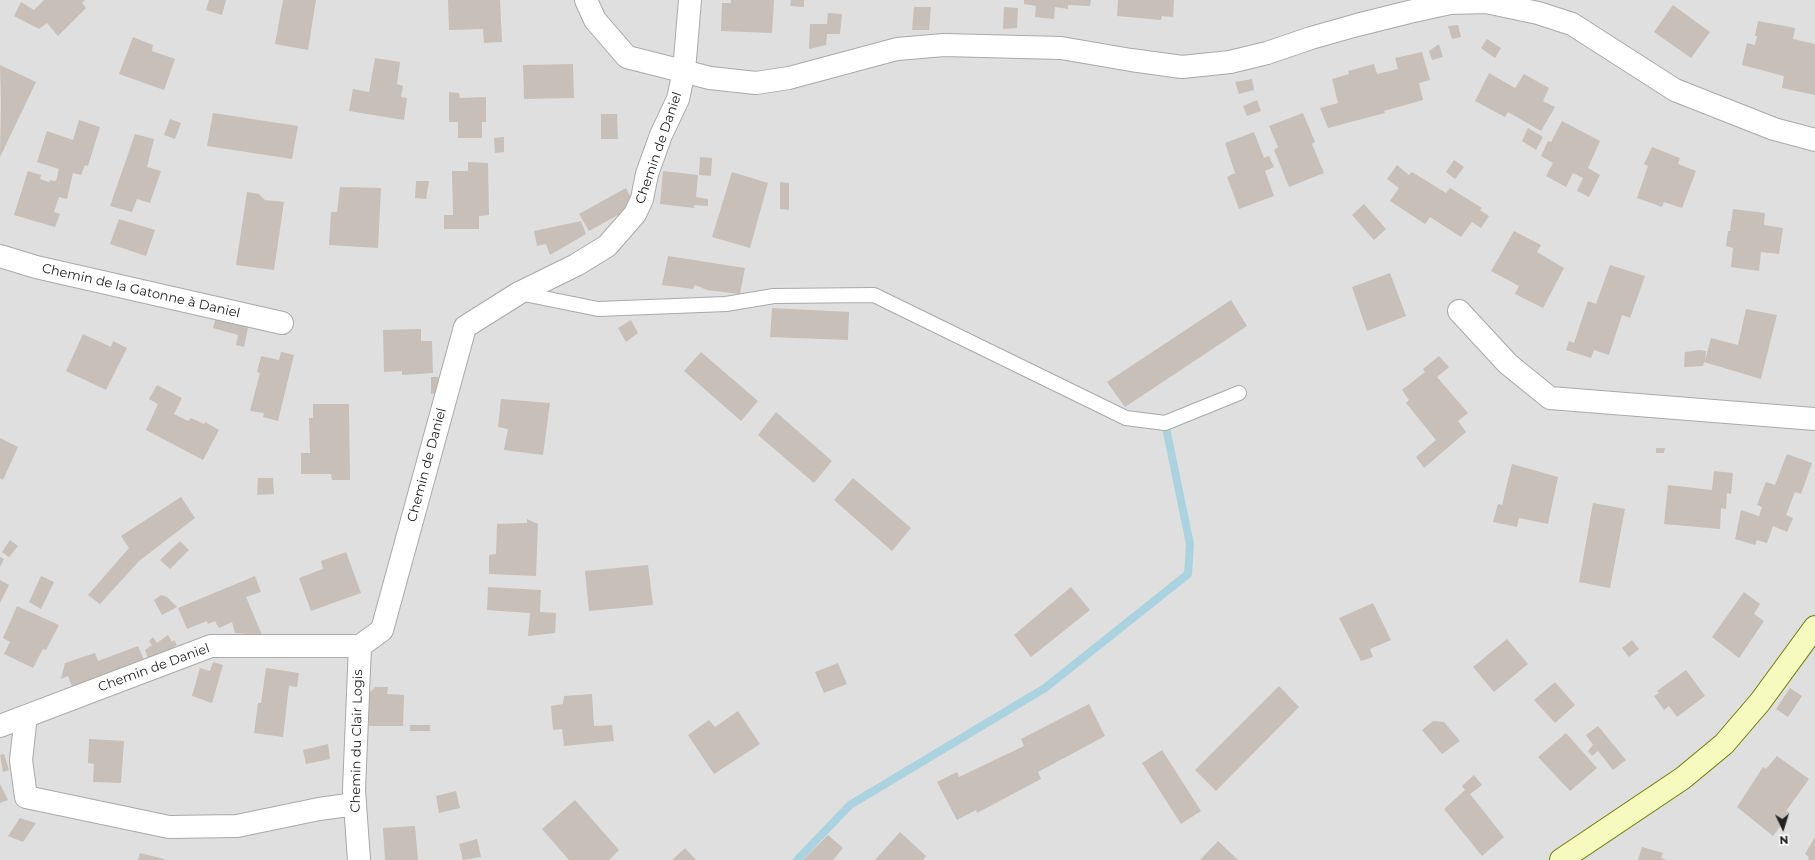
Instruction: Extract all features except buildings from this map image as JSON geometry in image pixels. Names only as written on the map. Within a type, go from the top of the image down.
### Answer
[{"type":"street","points":[[586,0],[595,20],[626,57],[710,78],[756,83],[789,78],[897,49],[944,45],[1061,48],[1182,67],[1230,62],[1268,53],[1311,38],[1358,25],[1450,3],[1486,2],[1538,13],[1572,24],[1675,90],[1774,129],[1815,140]]},
{"type":"street","name":"Chemin de Daniel","points":[[0,726],[211,646],[360,646],[382,630],[465,327],[519,293],[576,265],[607,246],[635,214],[642,199],[647,174],[661,135],[678,99],[684,71],[690,0]]},
{"type":"street","name":"Chemin de la Gatonne à Daniel","points":[[0,256],[36,267],[282,323]]},
{"type":"street","points":[[1459,311],[1508,364],[1550,398],[1815,419]]},
{"type":"street","points":[[1561,860],[1683,778],[1724,744],[1760,702],[1815,627]]},
{"type":"street","name":"Chemin du Clair Logis","points":[[359,860],[354,782],[360,646]]},
{"type":"street","points":[[26,716],[21,760],[26,797],[169,827],[237,826],[319,808],[355,804]]},
{"type":"lane","points":[[519,293],[598,309],[726,304],[774,296],[874,295],[1126,418],[1165,423],[1239,393]]},
{"type":"shaded area","points":[[0,0],[1815,0],[1815,860],[0,860]]},
{"type":"waterway","points":[[797,860],[850,805],[1045,688],[1188,574],[1190,544],[1165,423]]}]
